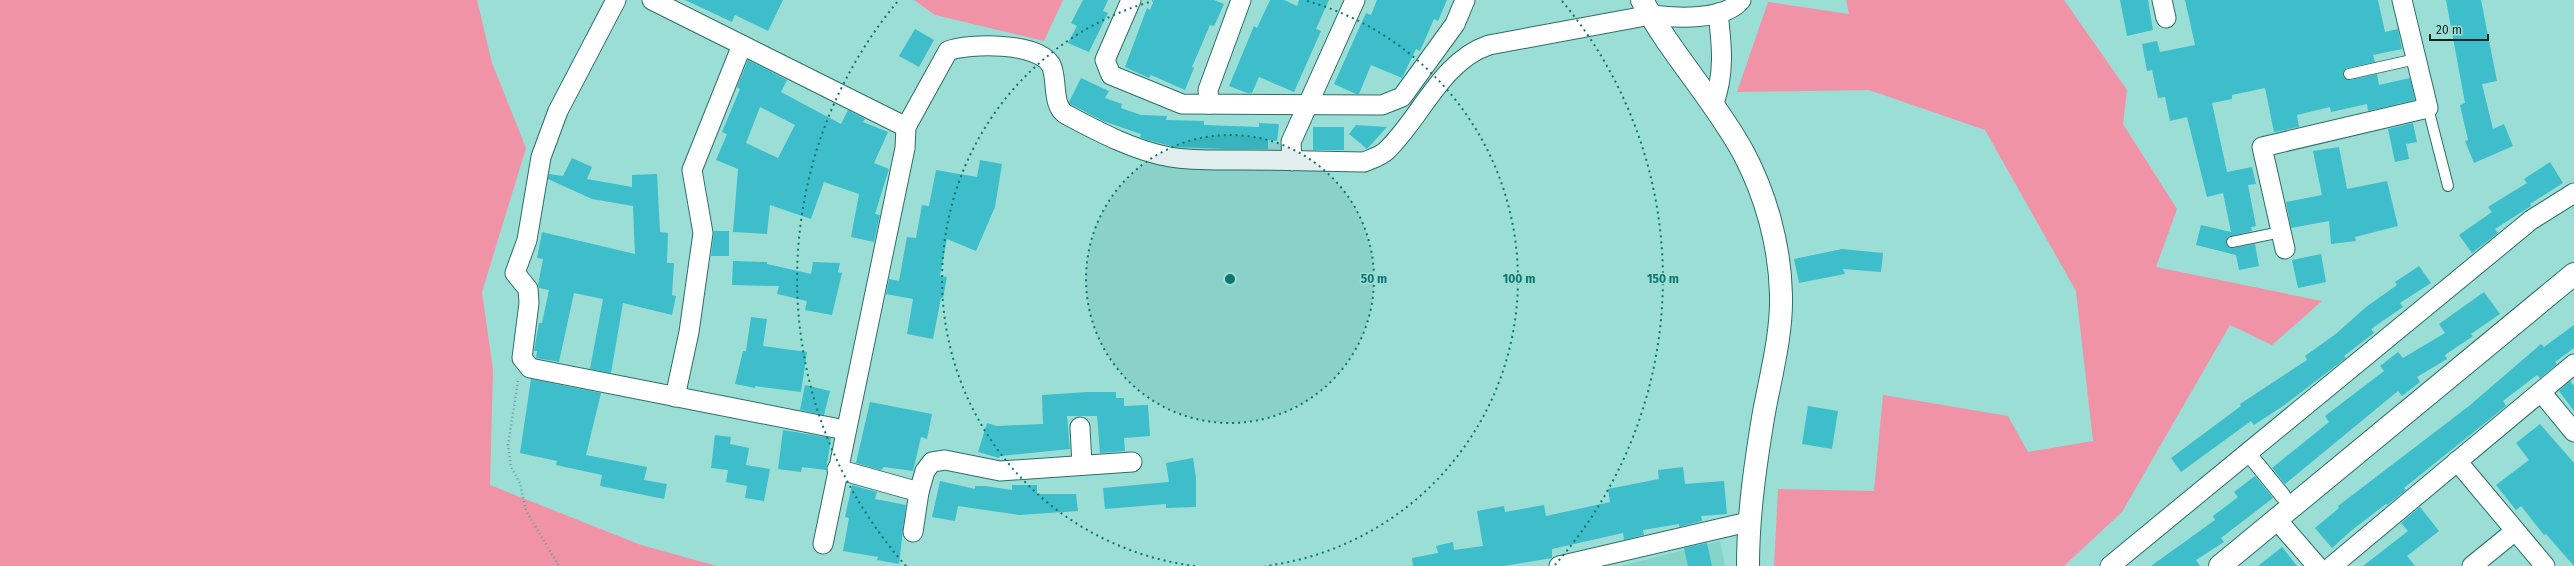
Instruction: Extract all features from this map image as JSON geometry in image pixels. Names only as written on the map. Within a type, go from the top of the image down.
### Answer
[{"type":"street","points":[[616,0],[558,111],[541,157],[527,240],[515,273],[528,289],[528,303],[522,358],[530,368],[845,430]]},
{"type":"street","points":[[652,0],[906,127]]},
{"type":"street","points":[[1131,0],[1105,60],[1111,74],[1182,104],[1382,105],[1402,97],[1455,24],[1465,0]]},
{"type":"street","points":[[1209,104],[1208,90],[1242,0]]},
{"type":"street","points":[[1292,161],[1291,142],[1355,0]]},
{"type":"street","points":[[823,544],[845,430],[905,148],[906,127],[948,51],[961,46],[1009,47],[1040,54],[1051,65],[1058,101],[1065,114],[1145,151],[1171,157],[1364,162],[1385,152],[1454,68],[1473,51],[1489,45],[1647,8],[1676,18],[1718,13],[1737,5],[1741,0]]},
{"type":"street","points":[[2283,241],[2262,146],[2428,108],[2402,0]]},
{"type":"street","points":[[1647,8],[1743,152],[1764,202],[1776,241],[1781,295],[1778,341],[1763,419],[1748,522],[1748,566]]},
{"type":"street","points":[[1713,106],[1719,88],[1724,56],[1718,13]]},
{"type":"street","points":[[675,397],[689,332],[703,233],[692,170],[742,45]]},
{"type":"street","points":[[2110,566],[2531,220],[2574,193]]},
{"type":"street","points":[[2220,566],[2574,274]]},
{"type":"street","points":[[2332,566],[2574,364]]},
{"type":"street","points":[[2541,392],[2574,432]]},
{"type":"street","points":[[1080,427],[1082,465]]},
{"type":"street","points":[[2248,453],[2283,496]]},
{"type":"street","points":[[913,532],[919,492],[925,471],[932,462],[944,460],[1000,471],[1132,462]]},
{"type":"street","points":[[2457,461],[2545,566]]},
{"type":"street","points":[[838,469],[919,492]]},
{"type":"street","points":[[2277,520],[2317,566]]},
{"type":"street","points":[[1559,566],[1748,522]]},
{"type":"street","points":[[2472,566],[2515,531]]},
{"type":"lane","points":[[2349,74],[2416,59]]},
{"type":"lane","points":[[2428,108],[2448,186]]},
{"type":"lane","points":[[2232,242],[2283,241]]},
{"type":"path","points":[[526,363],[520,372],[508,445],[512,467],[520,483],[526,511],[559,566]]},
{"type":"shaded area","points":[[0,0],[477,0],[492,63],[526,148],[482,292],[493,370],[490,485],[641,545],[717,566],[0,566]]},
{"type":"shaded area","points":[[914,0],[1063,0],[1044,41],[935,15]]},
{"type":"shaded area","points":[[1846,0],[2064,0],[2127,90],[2123,124],[2177,209],[2156,267],[2322,301],[2272,345],[2230,325],[2122,512],[2064,566],[1774,566],[1778,489],[1874,491],[1883,395],[2008,416],[2028,452],[2093,441],[2076,291],[1985,130],[1869,90],[1737,92],[1768,2],[1849,14]]},
{"type":"shaded area","points":[[1720,541],[1725,566],[1620,566]]},
{"type":"building","points":[[685,0],[783,0],[768,31],[735,15],[732,22]]},
{"type":"building","points":[[1083,0],[1108,0],[1103,11],[1108,13],[1089,52],[1068,43],[1077,26],[1071,23]]},
{"type":"building","points":[[1154,0],[1214,0],[1224,4],[1214,26],[1210,25],[1192,67],[1194,68],[1185,90],[1151,75],[1149,78],[1125,67],[1147,8],[1150,10]]},
{"type":"building","points":[[1270,0],[1284,0],[1297,6],[1299,0],[1329,0],[1316,29],[1321,31],[1294,92],[1259,77],[1252,93],[1247,93],[1229,86],[1254,26],[1257,28]]},
{"type":"building","points":[[1377,0],[1447,0],[1438,21],[1434,19],[1420,51],[1416,49],[1402,78],[1371,65],[1359,94],[1356,94],[1334,84],[1366,13],[1371,15]]},
{"type":"building","points":[[2120,0],[2148,0],[2153,30],[2127,36]]},
{"type":"building","points":[[2185,0],[2378,0],[2385,32],[2398,29],[2402,49],[2373,55],[2375,62],[2347,68],[2343,72],[2343,76],[2350,80],[2377,74],[2379,85],[2410,78],[2415,100],[2368,111],[2367,104],[2331,112],[2330,107],[2297,115],[2299,127],[2274,132],[2265,88],[2232,95],[2232,99],[2212,103],[2227,172],[2252,167],[2256,184],[2248,185],[2256,226],[2251,227],[2252,231],[2228,237],[2226,244],[2233,248],[2255,244],[2259,266],[2239,270],[2236,255],[2196,245],[2201,225],[2231,232],[2223,193],[2207,197],[2187,117],[2170,121],[2165,97],[2158,98],[2152,70],[2147,71],[2142,44],[2157,41],[2160,52],[2195,45]]},
{"type":"building","points":[[2446,0],[2481,0],[2497,81],[2482,84],[2493,129],[2504,124],[2513,146],[2474,163],[2465,141],[2468,140],[2460,105],[2465,103]]},
{"type":"building","points":[[915,29],[934,40],[919,67],[899,56]]},
{"type":"building","points":[[748,60],[787,80],[781,92],[841,124],[848,110],[865,119],[863,122],[888,132],[874,163],[889,169],[875,214],[880,215],[874,242],[851,237],[859,194],[824,182],[811,219],[770,205],[767,234],[733,232],[738,169],[716,160],[727,134],[722,132],[740,89],[737,87]],"holes":[[[760,107],[795,125],[778,158],[746,143]]]},
{"type":"building","points":[[1081,78],[1109,91],[1105,98],[1122,104],[1121,108],[1141,115],[1167,116],[1166,120],[1204,121],[1204,125],[1259,127],[1259,123],[1279,124],[1277,141],[1268,140],[1268,149],[1227,149],[1175,147],[1147,140],[1140,137],[1141,134],[1103,121],[1070,104],[1069,102]]},
{"type":"building","points":[[2413,123],[2417,142],[2406,144],[2409,159],[2395,162],[2388,129]]},
{"type":"building","points":[[1356,125],[1387,127],[1367,149],[1349,134]]},
{"type":"building","points":[[1313,127],[1344,127],[1344,150],[1313,150]]},
{"type":"building","points":[[2339,147],[2347,189],[2387,181],[2398,226],[2355,237],[2356,241],[2331,244],[2329,221],[2291,228],[2286,202],[2322,195],[2313,151]]},
{"type":"building","points":[[572,158],[592,167],[587,179],[632,187],[632,175],[657,174],[660,232],[668,233],[667,263],[674,263],[672,295],[676,296],[672,315],[623,303],[611,373],[590,369],[603,299],[574,293],[559,362],[536,358],[537,351],[534,351],[539,323],[542,323],[549,290],[539,288],[538,285],[543,259],[537,258],[542,232],[635,254],[633,206],[592,199],[548,179],[549,174],[563,176]]},
{"type":"building","points":[[980,160],[1002,164],[995,207],[976,251],[947,239],[940,276],[947,277],[943,298],[941,298],[933,339],[907,334],[913,299],[886,294],[889,279],[899,281],[907,237],[916,238],[922,205],[929,206],[936,170],[977,177]]},
{"type":"building","points":[[2550,162],[2563,183],[2495,229],[2498,233],[2472,253],[2459,235],[2492,212],[2488,207],[2527,183],[2524,179]]},
{"type":"building","points":[[714,231],[729,231],[729,256],[711,256]]},
{"type":"building","points":[[1842,249],[1883,253],[1881,272],[1843,269],[1845,274],[1799,283],[1794,259]]},
{"type":"building","points":[[2321,254],[2326,282],[2298,288],[2292,260]]},
{"type":"building","points":[[733,261],[767,262],[767,264],[811,274],[813,262],[840,263],[838,272],[842,273],[832,315],[805,310],[807,301],[777,294],[779,286],[732,285]]},
{"type":"building","points":[[2419,266],[2431,283],[2400,303],[2403,307],[2371,329],[2374,333],[2344,356],[2346,358],[2283,406],[2254,425],[2251,421],[2181,472],[2171,458],[2241,406],[2240,404],[2307,360],[2305,356],[2337,333],[2366,307],[2397,285],[2395,282]]},
{"type":"building","points":[[2484,292],[2500,314],[2471,334],[2473,336],[2445,355],[2447,359],[2417,377],[2420,382],[2402,396],[2398,391],[2285,484],[2272,468],[2329,422],[2325,416],[2384,371],[2380,366],[2398,352],[2403,358],[2445,333],[2439,324]]},
{"type":"building","points":[[751,317],[767,319],[763,346],[807,352],[801,392],[755,386],[755,388],[735,384],[743,351],[746,351]]},
{"type":"building","points":[[2574,325],[2574,348],[2555,362],[2557,364],[2540,378],[2537,375],[2503,401],[2506,406],[2404,488],[2406,490],[2352,530],[2332,548],[2315,528],[2339,508],[2338,506],[2469,406],[2541,344],[2544,347]]},
{"type":"building","points":[[531,379],[601,393],[586,455],[647,467],[644,480],[667,484],[664,499],[600,486],[602,475],[556,465],[557,461],[520,453]]},
{"type":"building","points":[[2570,381],[2574,386],[2574,411],[2559,391]]},
{"type":"building","points":[[805,385],[830,391],[824,415],[800,410]]},
{"type":"building","points":[[1116,392],[1116,398],[1124,398],[1124,406],[1148,405],[1150,436],[1124,438],[1125,451],[1100,453],[1097,416],[1067,416],[1070,449],[1000,456],[999,458],[978,452],[987,423],[997,426],[1043,424],[1042,395]]},
{"type":"building","points":[[870,402],[932,414],[927,439],[921,437],[913,471],[884,467],[881,470],[856,463]]},
{"type":"building","points":[[1808,406],[1838,411],[1832,449],[1802,444]]},
{"type":"building","points":[[2540,424],[2574,463],[2574,566],[2546,534],[2544,535],[2521,506],[2516,510],[2496,485],[2529,460],[2516,443]]},
{"type":"building","points":[[783,430],[831,438],[826,470],[802,467],[801,472],[778,469]]},
{"type":"building","points":[[715,435],[731,437],[730,444],[749,448],[746,465],[770,469],[764,501],[745,498],[747,486],[726,482],[728,470],[711,468]]},
{"type":"building","points":[[1193,458],[1196,478],[1196,507],[1166,508],[1166,504],[1105,509],[1103,488],[1169,482],[1166,463]]},
{"type":"building","points":[[1683,467],[1685,484],[1724,481],[1727,514],[1701,516],[1702,521],[1679,527],[1679,524],[1643,530],[1644,535],[1624,540],[1623,533],[1552,549],[1552,558],[1504,566],[1413,566],[1412,558],[1438,553],[1436,546],[1453,542],[1454,550],[1483,546],[1477,511],[1504,506],[1505,512],[1544,505],[1546,516],[1610,502],[1608,489],[1659,479],[1658,470]]},
{"type":"building","points":[[2255,476],[2273,498],[2221,538],[2224,542],[2196,560],[2200,566],[2151,566],[2215,520],[2213,516],[2238,497],[2234,492]]},
{"type":"building","points":[[940,481],[975,489],[975,486],[985,486],[1012,490],[1012,485],[1037,485],[1037,494],[1076,494],[1078,511],[1019,515],[958,506],[955,521],[932,517]]},
{"type":"building","points":[[852,485],[877,492],[875,499],[906,505],[899,564],[877,560],[878,557],[843,551],[849,518],[845,517]]},
{"type":"building","points":[[2420,507],[2439,531],[2407,556],[2415,566],[2363,566],[2408,531],[2401,523]]},
{"type":"building","points":[[1707,543],[1712,566],[1688,566],[1684,548]]},
{"type":"building","points":[[2282,547],[2297,566],[2258,566]]}]
